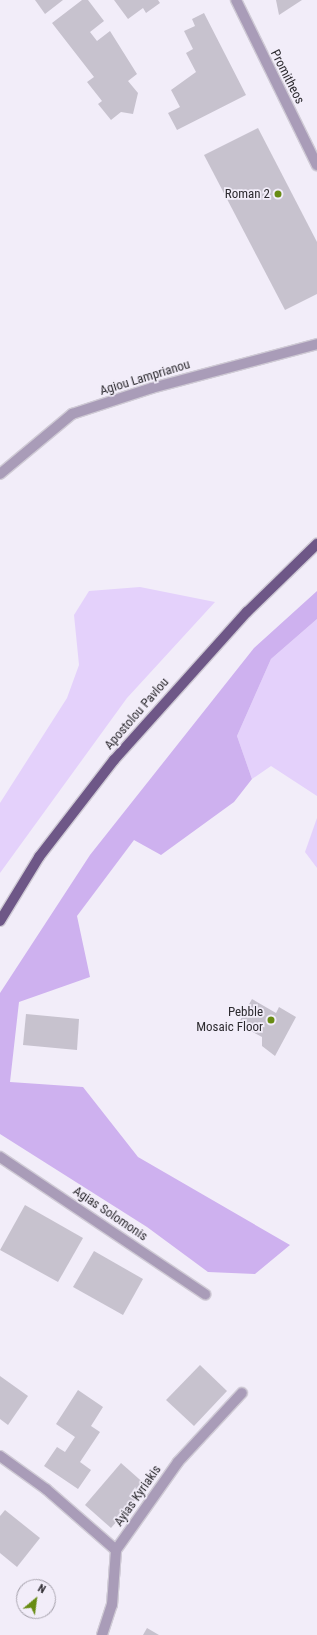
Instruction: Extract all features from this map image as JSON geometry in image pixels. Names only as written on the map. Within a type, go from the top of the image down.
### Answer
[{"type":"main road","name":"Apostolou Pavlou","points":[[0,921],[39,857],[114,760],[247,612],[317,544]]},
{"type":"street","name":"Promitheos","points":[[236,0],[317,165]]},
{"type":"street","name":"Agiou Lamprianou","points":[[0,474],[72,414],[152,388],[317,344]]},
{"type":"street","name":"Agias Solomonis","points":[[0,1157],[206,1294]]},
{"type":"street","name":"Ayias Kyriakis","points":[[116,1550],[178,1462],[242,1393]]},
{"type":"street","points":[[0,1456],[46,1489],[116,1550],[112,1605],[102,1635]]},
{"type":"shaded area","points":[[140,587],[215,602],[127,698],[0,873],[0,803],[67,698],[79,665],[74,615],[89,591]]},
{"type":"shaded area","points":[[317,591],[317,619],[271,659],[237,736],[252,779],[234,802],[161,855],[134,840],[77,916],[90,977],[19,1002],[10,1082],[83,1087],[138,1157],[290,1245],[255,1274],[208,1272],[147,1227],[0,1134],[0,993],[90,855],[254,648]]},
{"type":"shaded area","points":[[317,619],[317,796],[271,766],[252,779],[237,736],[271,659]]},
{"type":"shaded area","points":[[317,818],[317,868],[305,852]]},
{"type":"building","points":[[35,0],[63,0],[45,14]]},
{"type":"building","points":[[82,0],[88,0],[104,21],[90,32],[97,41],[110,31],[137,74],[128,81],[138,93],[133,114],[121,112],[111,120],[98,104],[102,101],[87,82],[94,77],[52,23]]},
{"type":"building","points":[[114,0],[158,0],[160,3],[146,13],[143,8],[128,19]]},
{"type":"building","points":[[276,0],[302,0],[279,15]]},
{"type":"building","points":[[204,13],[246,95],[177,130],[168,113],[180,107],[171,90],[196,72],[186,53],[193,49],[184,31],[195,26],[192,19]]},
{"type":"building","points":[[258,128],[317,242],[317,294],[285,310],[204,155]]},
{"type":"building","points":[[252,999],[276,1013],[279,1007],[296,1017],[275,1056],[262,1046],[262,1037],[238,1024]]},
{"type":"building","points":[[26,1014],[79,1019],[77,1050],[23,1045]]},
{"type":"building","points":[[25,1205],[83,1238],[58,1282],[0,1250]]},
{"type":"building","points":[[94,1251],[143,1279],[123,1315],[73,1287]]},
{"type":"building","points":[[200,1365],[227,1391],[194,1426],[166,1400]]},
{"type":"building","points":[[0,1376],[28,1396],[8,1425],[0,1419]]},
{"type":"building","points":[[78,1390],[103,1407],[91,1426],[100,1432],[80,1462],[91,1470],[78,1489],[44,1466],[57,1447],[65,1452],[75,1437],[56,1424]]},
{"type":"building","points":[[121,1463],[147,1486],[111,1528],[85,1505]]},
{"type":"building","points":[[5,1510],[40,1538],[17,1567],[0,1553],[0,1516]]},
{"type":"building","points":[[147,1628],[159,1635],[143,1635]]},
{"type":"place","name":"Roman 2","points":[[278,194]]},
{"type":"place","name":"Pebble Mosaic Floor","points":[[271,1020]]}]
